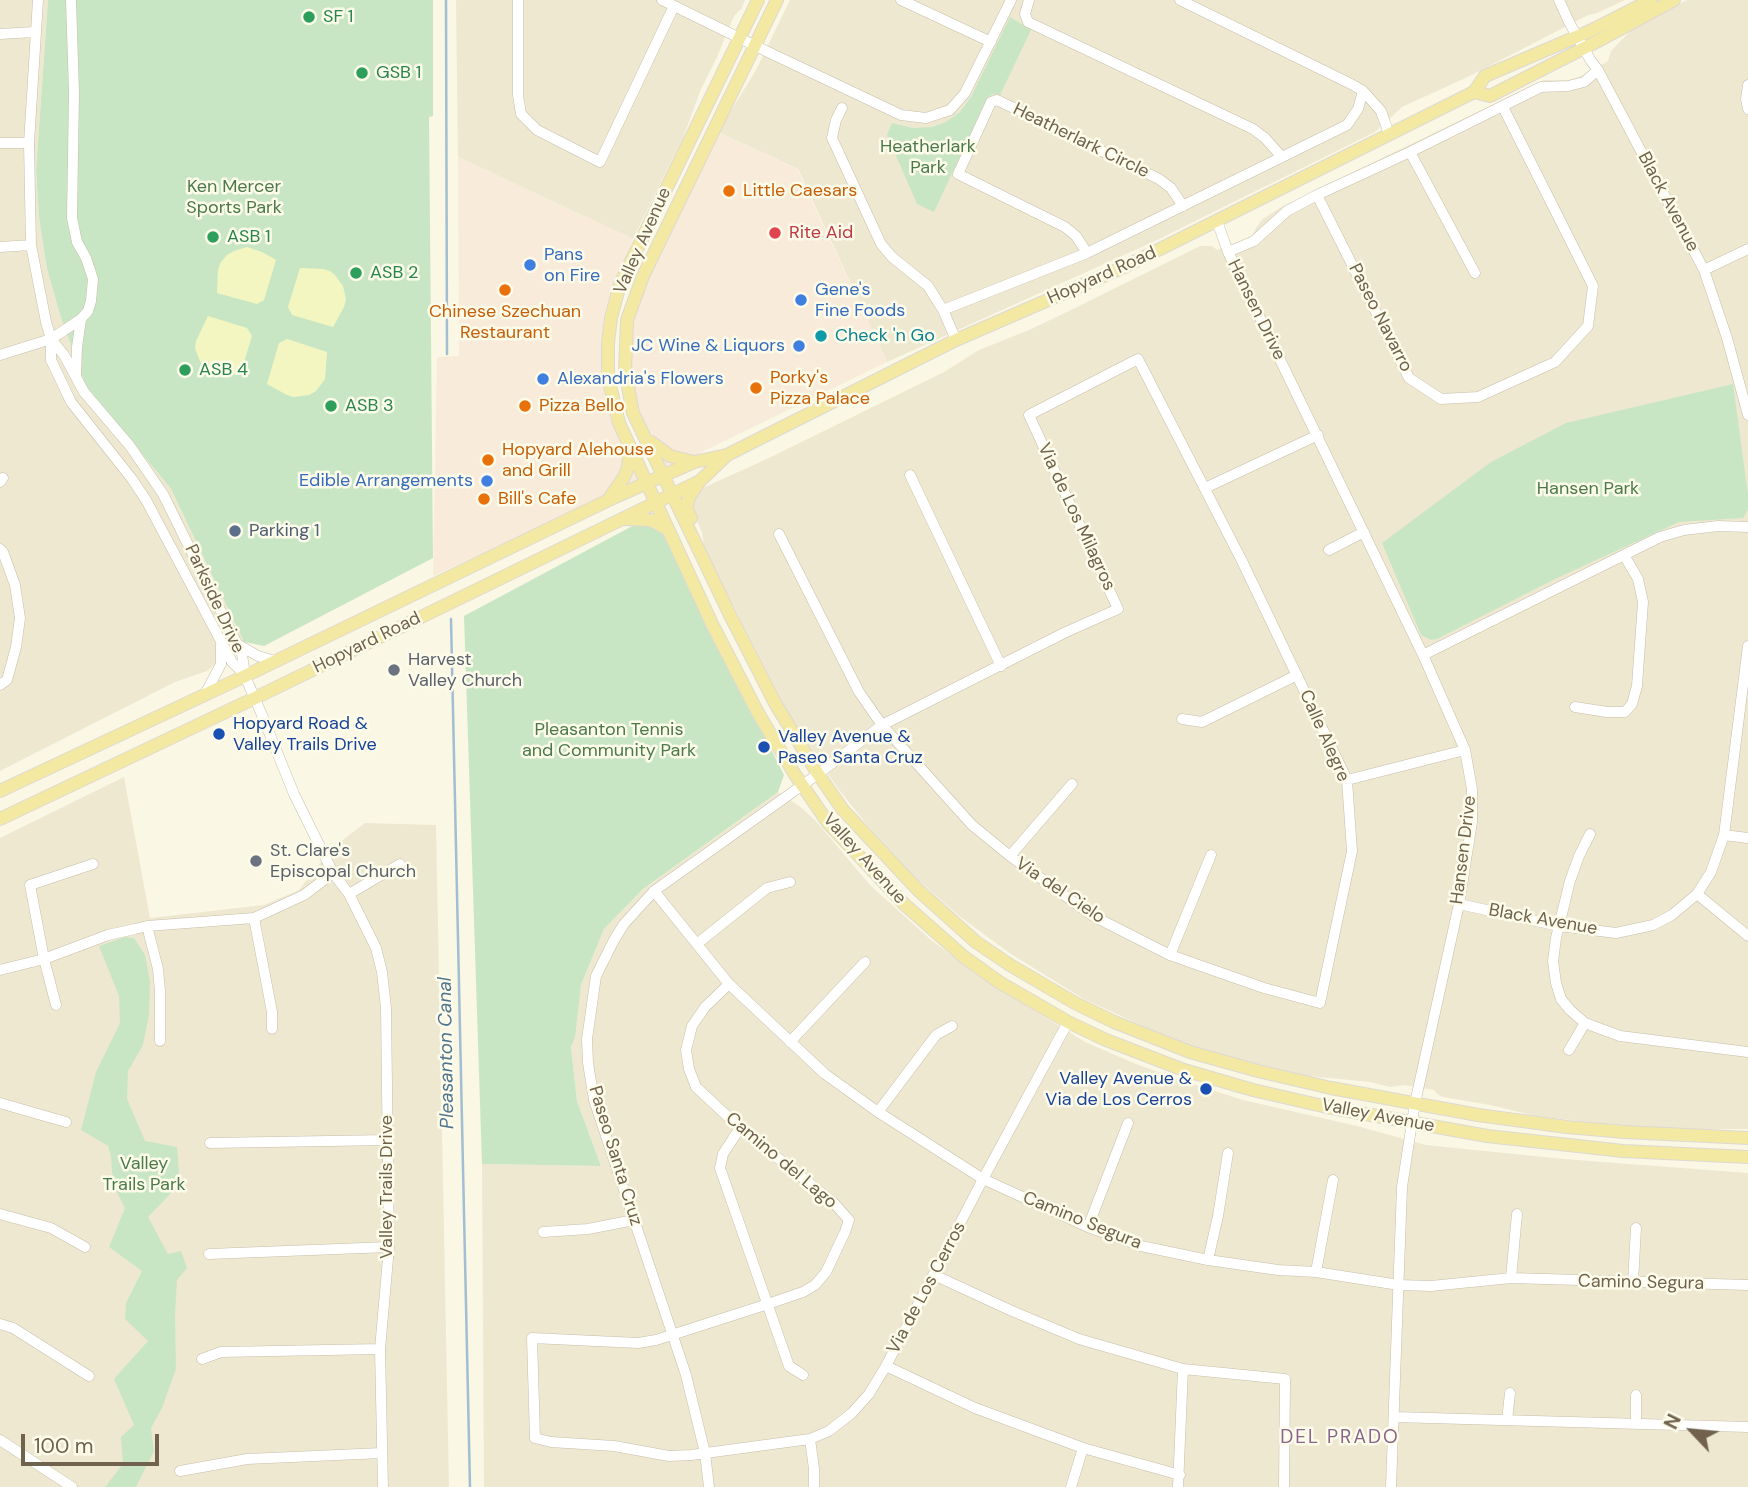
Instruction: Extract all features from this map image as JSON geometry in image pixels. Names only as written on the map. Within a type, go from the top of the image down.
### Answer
[{"type":"main road","name":"Valley Avenue","points":[[758,0],[620,284],[611,318],[608,377],[619,422],[712,624],[758,713],[828,822],[904,904],[964,957],[999,982],[1068,1022],[1106,1040],[1184,1070],[1302,1101],[1487,1136],[1623,1151],[1748,1157]]},
{"type":"main road","name":"Valley Avenue","points":[[777,0],[643,276],[627,320],[625,371],[633,413],[775,704],[818,774],[844,810],[918,890],[976,942],[1075,1003],[1114,1022],[1190,1052],[1331,1088],[1478,1115],[1625,1132],[1748,1138]]},
{"type":"main road","name":"Hopyard Road","points":[[1474,92],[1490,96],[1651,0]]},
{"type":"main road","name":"Hopyard Road","points":[[0,791],[608,501],[694,462],[727,455],[956,340],[1126,266],[1474,92],[1485,76],[1580,42],[1674,0]]},
{"type":"main road","points":[[646,438],[670,456],[694,462]]},
{"type":"main road","points":[[608,501],[628,468],[630,446]]},
{"type":"main road","name":"Hopyard Road","points":[[0,819],[700,481],[727,455]]},
{"type":"main road","points":[[692,537],[694,525],[687,504],[700,481]]},
{"type":"main road","points":[[621,519],[651,520],[667,530]]},
{"type":"street","name":"Parkside Drive","points":[[38,0],[29,143],[31,245],[51,339],[51,360],[71,402],[146,500],[232,662],[245,676]]},
{"type":"street","points":[[0,355],[51,339],[81,319],[88,311],[93,287],[93,279],[77,242],[72,218],[74,92],[71,0]]},
{"type":"street","points":[[518,0],[518,95],[521,114],[537,130],[600,162],[674,6]]},
{"type":"street","points":[[662,0],[901,115],[926,118],[950,110],[965,93],[1011,0]]},
{"type":"street","points":[[901,0],[991,42]]},
{"type":"street","points":[[1029,0],[1025,14],[1028,22],[1253,129],[1281,156]]},
{"type":"street","points":[[1180,0],[1363,91],[1381,111],[1389,134]]},
{"type":"street","name":"Black Avenue","points":[[1559,0],[1704,270],[1727,338],[1748,415]]},
{"type":"street","points":[[0,34],[35,32]]},
{"type":"street","points":[[1228,252],[1254,241],[1287,212],[1317,195],[1541,87],[1568,86],[1584,82],[1598,70]]},
{"type":"street","points":[[1748,85],[1748,108]]},
{"type":"street","name":"Hopyard Road","points":[[943,310],[1087,253],[1347,125],[1359,109],[1363,91]]},
{"type":"street","name":"Heatherlark Circle","points":[[1087,253],[1076,236],[1065,227],[958,174],[991,102],[997,100],[1159,180],[1171,188],[1183,206]]},
{"type":"street","name":"Paseo Navarro","points":[[1317,195],[1409,378],[1441,399],[1478,397],[1555,362],[1588,326],[1593,286],[1503,107]]},
{"type":"street","points":[[842,108],[832,138],[881,244],[892,257],[928,286],[943,310],[956,340]]},
{"type":"street","points":[[0,143],[29,143]]},
{"type":"street","points":[[1410,152],[1475,274]]},
{"type":"street","name":"Hansen Drive","points":[[1217,221],[1228,252],[1423,655],[1465,750],[1472,789],[1472,822],[1459,904],[1415,1103],[1402,1187],[1391,1487]]},
{"type":"street","points":[[0,247],[31,245]]},
{"type":"street","points":[[1704,270],[1748,249]]},
{"type":"street","points":[[77,379],[77,347],[81,319]]},
{"type":"street","name":"Parkside Drive","points":[[51,339],[64,355],[83,392],[130,446],[162,492],[242,654],[245,676]]},
{"type":"street","name":"Via de Los Milagros","points":[[802,785],[882,725],[1118,608],[1028,415],[1138,359],[1205,488]]},
{"type":"street","points":[[1205,488],[1318,435]]},
{"type":"street","points":[[910,475],[1001,666]]},
{"type":"street","name":"Calle Alegre","points":[[1205,488],[1347,780],[1352,851],[1320,1003]]},
{"type":"street","points":[[1423,655],[1660,537],[1684,530],[1718,526],[1748,527]]},
{"type":"street","points":[[1329,550],[1364,532]]},
{"type":"street","name":"Via del Cielo","points":[[779,534],[859,692],[882,725],[972,825],[1093,916],[1170,955],[1264,988],[1320,1003]]},
{"type":"street","points":[[0,549],[15,585],[20,618],[7,680],[0,685]]},
{"type":"street","points":[[1575,707],[1625,712],[1632,704],[1637,686],[1643,602],[1637,579],[1624,555]]},
{"type":"street","points":[[205,694],[221,664],[221,641]]},
{"type":"street","points":[[237,644],[258,656],[275,661]]},
{"type":"street","name":"Black Avenue","points":[[1459,904],[1559,926],[1616,933],[1653,925],[1672,915],[1697,894],[1711,872],[1724,835],[1748,646]]},
{"type":"street","points":[[1182,719],[1202,722],[1297,675]]},
{"type":"street","name":"Valley Trails Drive","points":[[245,676],[294,794],[333,873],[349,894],[376,948],[382,972],[387,1008],[389,1247],[380,1349],[383,1487]]},
{"type":"street","points":[[1737,735],[1748,736]]},
{"type":"street","points":[[1347,780],[1465,750]]},
{"type":"street","points":[[1010,856],[1072,784]]},
{"type":"street","name":"Paseo Santa Cruz","points":[[709,1487],[705,1453],[686,1375],[594,1100],[587,1039],[596,976],[624,924],[654,891],[802,785]]},
{"type":"street","points":[[1590,834],[1570,881],[1559,926],[1553,961],[1561,999],[1585,1023],[1620,1036],[1748,1052]]},
{"type":"street","points":[[1724,835],[1748,838]]},
{"type":"street","points":[[1170,955],[1210,855]]},
{"type":"street","points":[[56,1005],[30,885],[93,864]]},
{"type":"street","points":[[349,894],[401,864]]},
{"type":"street","points":[[0,970],[44,958],[108,935],[147,926],[254,918],[304,895],[333,873]]},
{"type":"street","points":[[698,943],[767,888],[790,882]]},
{"type":"street","name":"Camino Segura","points":[[654,891],[729,984],[825,1074],[878,1112],[983,1179],[1088,1227],[1141,1246],[1209,1260],[1399,1285],[1431,1286],[1511,1278],[1748,1285]]},
{"type":"street","points":[[1697,894],[1748,936]]},
{"type":"street","points":[[254,918],[272,1012],[272,1029]]},
{"type":"street","points":[[147,926],[158,970],[160,1041]]},
{"type":"street","points":[[790,1042],[865,962]]},
{"type":"street","name":"Camino del Lago","points":[[705,1453],[670,1456],[614,1446],[551,1442],[535,1438],[532,1338],[638,1343],[656,1340],[803,1292],[815,1285],[826,1272],[849,1220],[833,1202],[740,1128],[696,1087],[689,1069],[686,1050],[692,1026],[705,1007],[729,984]]},
{"type":"street","name":"Via de Los Cerros","points":[[705,1453],[810,1440],[830,1431],[869,1394],[1068,1022]]},
{"type":"street","points":[[1569,1049],[1585,1023]]},
{"type":"street","points":[[878,1112],[936,1035],[952,1026]]},
{"type":"street","points":[[0,1104],[66,1122]]},
{"type":"street","points":[[1088,1227],[1128,1123]]},
{"type":"street","points":[[740,1128],[723,1154],[720,1168],[789,1366],[803,1375]]},
{"type":"street","points":[[210,1143],[388,1140]]},
{"type":"street","points":[[1209,1260],[1228,1153]]},
{"type":"street","points":[[1316,1272],[1333,1180]]},
{"type":"street","points":[[0,1214],[51,1228],[85,1247]]},
{"type":"street","points":[[1511,1278],[1517,1214]]},
{"type":"street","points":[[543,1232],[588,1229],[634,1220]]},
{"type":"street","points":[[1633,1282],[1636,1228]]},
{"type":"street","points":[[209,1254],[389,1247]]},
{"type":"street","points":[[934,1275],[1079,1339],[1183,1369],[1285,1379],[1284,1487]]},
{"type":"street","points":[[0,1324],[13,1328],[89,1376]]},
{"type":"street","points":[[202,1359],[221,1352],[380,1349]]},
{"type":"street","points":[[886,1366],[975,1408],[1083,1448],[1180,1475]]},
{"type":"street","points":[[1178,1487],[1183,1369]]},
{"type":"street","points":[[1507,1420],[1510,1393]]},
{"type":"street","points":[[1636,1395],[1636,1423]]},
{"type":"street","points":[[1394,1418],[1748,1427]]},
{"type":"street","points":[[0,1440],[72,1487]]},
{"type":"street","points":[[810,1440],[814,1487]]},
{"type":"street","points":[[1071,1487],[1083,1448]]},
{"type":"street","points":[[180,1471],[247,1459],[382,1453]]},
{"type":"shaded area","points":[[0,0],[48,0],[36,170],[39,218],[47,269],[61,318],[86,386],[171,489],[244,642],[207,671],[175,682],[0,771]]},
{"type":"shaded area","points":[[456,0],[745,0],[734,16],[701,89],[683,138],[633,239],[458,157]]},
{"type":"shaded area","points":[[790,0],[1625,0],[1588,15],[1474,74],[1402,107],[1375,132],[1155,241],[887,362],[798,169],[718,132],[756,70]]},
{"type":"shaded area","points":[[1687,0],[1748,0],[1748,1129],[1635,1127],[1535,1116],[1443,1097],[1434,1090],[1308,1076],[1256,1064],[1160,1034],[1084,999],[1011,954],[959,916],[916,878],[868,826],[804,741],[705,554],[702,532],[692,508],[694,496],[705,487],[944,372],[979,350],[1029,330],[1200,246],[1212,246],[1217,250],[1246,239],[1264,218],[1283,206],[1529,87],[1544,80],[1569,80],[1584,75],[1608,61],[1611,51],[1636,25]]},
{"type":"shaded area","points":[[718,132],[797,169],[887,362],[665,470],[639,412],[630,362],[633,317],[650,267]]},
{"type":"shaded area","points":[[458,157],[633,239],[605,310],[601,344],[602,379],[615,430],[642,482],[433,576],[437,357],[459,356]]},
{"type":"shaded area","points":[[124,777],[150,918],[264,905],[299,890],[331,849],[365,823],[436,825],[449,1487],[0,1487],[0,838]]},
{"type":"shaded area","points":[[778,792],[816,821],[870,885],[931,940],[976,974],[1085,1042],[1136,1064],[1243,1100],[1426,1145],[1748,1173],[1748,1487],[484,1487],[482,1164],[601,1166],[577,1101],[571,1047],[581,985],[604,929],[643,889]]},
{"type":"green space","name":"Ken Mercer Sports Park","points":[[48,0],[433,0],[433,116],[429,117],[433,558],[264,646],[244,642],[171,489],[86,386],[61,318],[47,269],[39,218],[36,170]]},
{"type":"green space","name":"Heatherlark Park","points":[[1010,17],[1031,30],[1000,95],[993,94],[987,98],[934,212],[917,204],[887,135],[892,123],[913,128],[932,127],[946,122],[960,112],[971,97]]},
{"type":"green space","name":"Hansen Park","points":[[1733,384],[1748,495],[1748,510],[1743,518],[1679,522],[1555,579],[1437,639],[1431,640],[1421,635],[1382,543],[1491,462],[1566,423]]},
{"type":"green space","name":"Pleasanton Tennis and Community Park","points":[[653,515],[784,775],[778,792],[643,889],[604,929],[581,985],[575,1037],[571,1047],[577,1101],[601,1166],[482,1164],[464,616]]},
{"type":"green space","name":"Valley Trails Park","points":[[125,937],[134,938],[145,955],[150,981],[149,1015],[143,1045],[128,1071],[127,1099],[145,1141],[177,1147],[179,1172],[172,1192],[148,1217],[168,1254],[181,1251],[187,1268],[177,1280],[176,1369],[162,1408],[151,1428],[154,1451],[136,1487],[105,1487],[123,1464],[121,1437],[134,1425],[114,1379],[148,1341],[125,1319],[126,1303],[142,1271],[109,1247],[125,1208],[113,1185],[108,1146],[81,1130],[96,1072],[120,1023],[119,996],[99,946]]},
{"type":"sand","points":[[247,247],[276,260],[264,300],[257,304],[217,293],[221,262],[227,255]]},
{"type":"sand","points":[[300,268],[330,271],[343,286],[346,299],[333,327],[292,315],[288,307]]},
{"type":"sand","points":[[208,316],[247,328],[252,336],[240,375],[215,373],[200,361],[195,348],[196,341]]},
{"type":"sand","points":[[287,339],[327,352],[325,379],[316,391],[309,395],[294,397],[267,384],[279,343]]},
{"type":"waterway","name":"Pleasanton Canal","points":[[446,0],[447,354]]},
{"type":"waterway","name":"Pleasanton Canal","points":[[451,619],[470,1487]]},
{"type":"place","name":"SF 1","points":[[309,17]]},
{"type":"place","name":"GSB 1","points":[[362,73]]},
{"type":"place","name":"Little Caesars","points":[[729,191]]},
{"type":"place","name":"Rite Aid","points":[[775,233]]},
{"type":"place","name":"ASB 1","points":[[213,237]]},
{"type":"place","name":"Pans on Fire","points":[[530,265]]},
{"type":"place","name":"ASB 2","points":[[356,273]]},
{"type":"place","name":"Chinese Szechuan Restaurant","points":[[505,290]]},
{"type":"place","name":"Gene's Fine Foods","points":[[801,300]]},
{"type":"place","name":"Check 'n Go","points":[[821,336]]},
{"type":"place","name":"JC Wine & Liquors","points":[[799,346]]},
{"type":"place","name":"ASB 4","points":[[185,370]]},
{"type":"place","name":"Alexandria's Flowers","points":[[543,379]]},
{"type":"place","name":"Porky's Pizza Palace","points":[[756,388]]},
{"type":"place","name":"ASB 3","points":[[331,406]]},
{"type":"place","name":"Pizza Bello","points":[[525,406]]},
{"type":"place","name":"Hopyard Alehouse and Grill","points":[[488,460]]},
{"type":"place","name":"Edible Arrangements","points":[[487,481]]},
{"type":"place","name":"Bill's Cafe","points":[[484,499]]},
{"type":"place","name":"Parking 1","points":[[235,531]]},
{"type":"place","name":"Harvest Valley Church","points":[[394,670]]},
{"type":"place","name":"Hopyard Road & Valley Trails Drive","points":[[219,734]]},
{"type":"place","name":"Valley Avenue & Paseo Santa Cruz","points":[[764,747]]},
{"type":"place","name":"St. Clare's Episcopal Church","points":[[256,861]]},
{"type":"place","name":"Valley Avenue & Via de Los Cerros","points":[[1206,1089]]},
{"type":"district","name":"DEL PRADO","points":[[1340,1438]]}]
